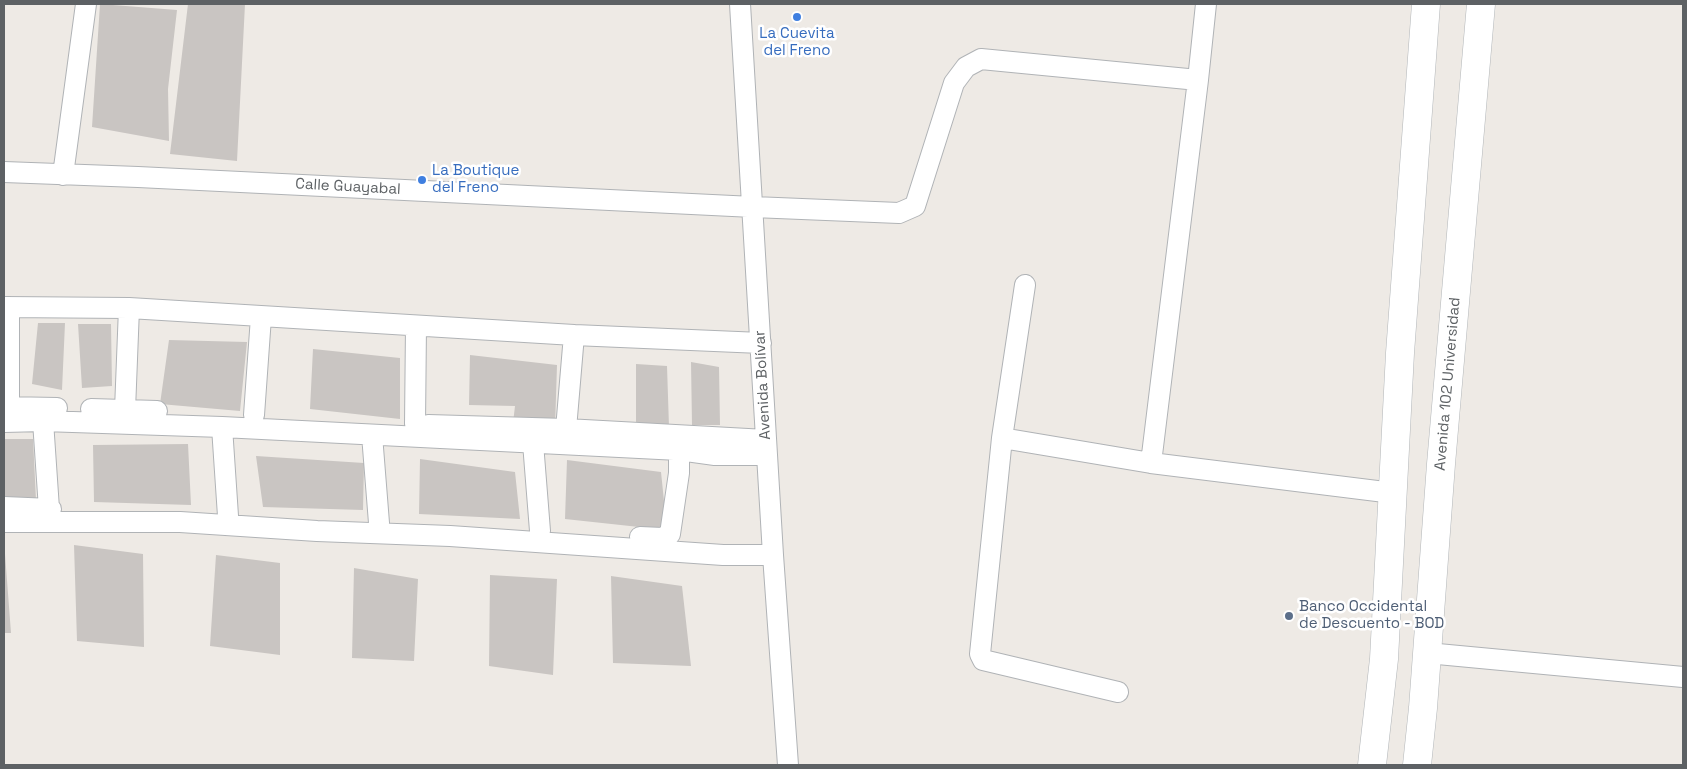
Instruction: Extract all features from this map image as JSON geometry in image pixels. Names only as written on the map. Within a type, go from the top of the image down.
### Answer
[{"type":"main road","points":[[1372,765],[1384,660],[1400,354],[1426,4]]},
{"type":"main road","name":"Avenida 102 Universidad","points":[[1417,765],[1440,464],[1482,4]]},
{"type":"street","points":[[63,175],[86,4]]},
{"type":"street","name":"Avenida Bolívar","points":[[740,4],[773,555],[788,765]]},
{"type":"street","points":[[1151,463],[1206,4]]},
{"type":"street","name":"Calle Guayabal","points":[[4,172],[168,178],[752,207],[899,212],[916,206],[954,83],[966,67],[981,59],[1198,80]]},
{"type":"street","points":[[1025,285],[1002,438],[980,656],[983,660],[1118,692]]},
{"type":"street","points":[[6,412],[6,307],[129,308],[574,335],[761,343]]},
{"type":"street","points":[[125,410],[129,308]]},
{"type":"street","points":[[254,416],[261,317]]},
{"type":"street","points":[[415,424],[416,326]]},
{"type":"street","points":[[566,429],[574,335]]},
{"type":"street","points":[[6,412],[125,410],[372,424],[566,429],[767,448]]},
{"type":"street","points":[[6,412],[43,421],[222,427],[679,450],[715,455],[767,448]]},
{"type":"street","points":[[43,421],[49,509]]},
{"type":"street","points":[[222,427],[228,516]]},
{"type":"street","points":[[372,435],[378,523]]},
{"type":"street","points":[[1002,438],[1151,463],[1393,493]]},
{"type":"street","points":[[533,443],[540,531]]},
{"type":"street","points":[[4,507],[540,531],[617,538],[662,538],[670,534],[679,473],[679,450]]},
{"type":"street","points":[[4,522],[180,522],[318,531],[450,536],[723,555],[773,555]]},
{"type":"street","points":[[1427,653],[1683,677]]},
{"type":"building","points":[[100,4],[177,10],[168,89],[169,141],[92,127]]},
{"type":"building","points":[[188,4],[245,4],[237,161],[170,154]]},
{"type":"building","points":[[38,323],[65,323],[62,390],[32,384]]},
{"type":"building","points":[[78,324],[111,324],[112,386],[82,388]]},
{"type":"building","points":[[169,340],[247,342],[240,411],[160,404]]},
{"type":"building","points":[[313,349],[400,358],[400,419],[310,409]]},
{"type":"building","points":[[470,355],[557,365],[555,428],[513,423],[515,406],[469,405]]},
{"type":"building","points":[[691,362],[719,367],[720,425],[692,425]]},
{"type":"building","points":[[636,364],[667,366],[669,427],[636,426]]},
{"type":"building","points":[[4,439],[33,439],[36,500],[4,499]]},
{"type":"building","points":[[188,444],[191,505],[94,502],[93,445]]},
{"type":"building","points":[[256,456],[364,463],[363,510],[263,507]]},
{"type":"building","points":[[420,459],[515,472],[520,519],[419,514]]},
{"type":"building","points":[[567,460],[661,472],[667,530],[565,519]]},
{"type":"building","points":[[74,545],[143,554],[144,647],[77,641]]},
{"type":"building","points":[[5,554],[11,633],[4,633]]},
{"type":"building","points":[[216,555],[280,563],[280,655],[210,646]]},
{"type":"building","points":[[354,568],[418,579],[414,661],[352,658]]},
{"type":"building","points":[[490,575],[557,579],[553,675],[489,666]]},
{"type":"building","points":[[611,576],[682,586],[691,666],[613,663]]},
{"type":"place","name":"La Cuevita del Freno","points":[[797,17]]},
{"type":"place","name":"La Boutique del Freno","points":[[422,180]]},
{"type":"place","name":"Banco Occidental de Descuento - BOD","points":[[1289,616]]}]
